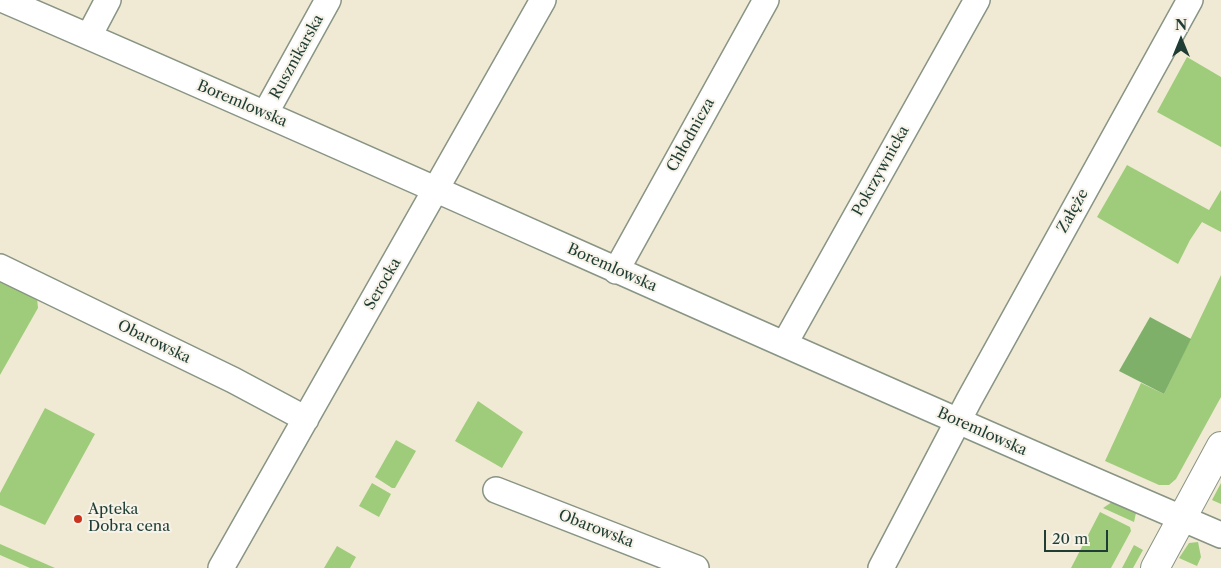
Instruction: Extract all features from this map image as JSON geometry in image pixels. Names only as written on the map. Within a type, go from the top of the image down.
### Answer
[{"type":"street","name":"Boremlowska","points":[[4,0],[436,188],[958,422],[1221,535]]},
{"type":"street","points":[[89,36],[108,0]]},
{"type":"street","name":"Rusznikarska","points":[[265,114],[328,0]]},
{"type":"street","name":"Serocka","points":[[221,568],[543,0]]},
{"type":"street","name":"Chłodnicza","points":[[616,270],[766,0]]},
{"type":"street","name":"Pokrzywnicka","points":[[785,343],[977,0]]},
{"type":"street","name":"Załęże","points":[[881,568],[958,422],[1190,0]]},
{"type":"street","name":"Obarowska","points":[[0,267],[234,380],[306,419]]},
{"type":"street","points":[[1155,568],[1221,446]]},
{"type":"street","name":"Obarowska","points":[[496,490],[696,568]]},
{"type":"green space","points":[[1187,57],[1221,77],[1221,147],[1157,112]]},
{"type":"green space","points":[[1127,165],[1209,210],[1221,190],[1221,232],[1202,222],[1178,264],[1097,217]]},
{"type":"green space","points":[[1221,275],[1221,397],[1176,479],[1169,485],[1159,485],[1105,461],[1141,383],[1164,394]]},
{"type":"green space","points":[[0,278],[37,298],[38,308],[0,375]]},
{"type":"green space","points":[[1150,317],[1191,339],[1164,394],[1119,371]]},
{"type":"green space","points":[[478,401],[523,432],[502,468],[455,441]]},
{"type":"green space","points":[[45,408],[95,434],[45,525],[0,505],[0,493]]},
{"type":"green space","points":[[396,440],[416,451],[395,488],[392,488],[375,477]]},
{"type":"green space","points":[[372,483],[391,494],[379,517],[359,506]]},
{"type":"green space","points":[[1221,483],[1221,504],[1212,500]]},
{"type":"green space","points":[[1112,502],[1136,513],[1134,522],[1103,508]]},
{"type":"green space","points":[[1100,512],[1130,527],[1131,531],[1111,568],[1071,568]]},
{"type":"green space","points":[[1198,542],[1201,557],[1197,566],[1179,558],[1189,543]]},
{"type":"green space","points":[[0,544],[55,568],[30,568],[0,555]]},
{"type":"green space","points":[[1134,545],[1143,550],[1133,568],[1122,568]]},
{"type":"green space","points":[[337,546],[356,557],[350,568],[324,568]]},
{"type":"place","name":"Apteka Dobra cena","points":[[78,519]]}]
